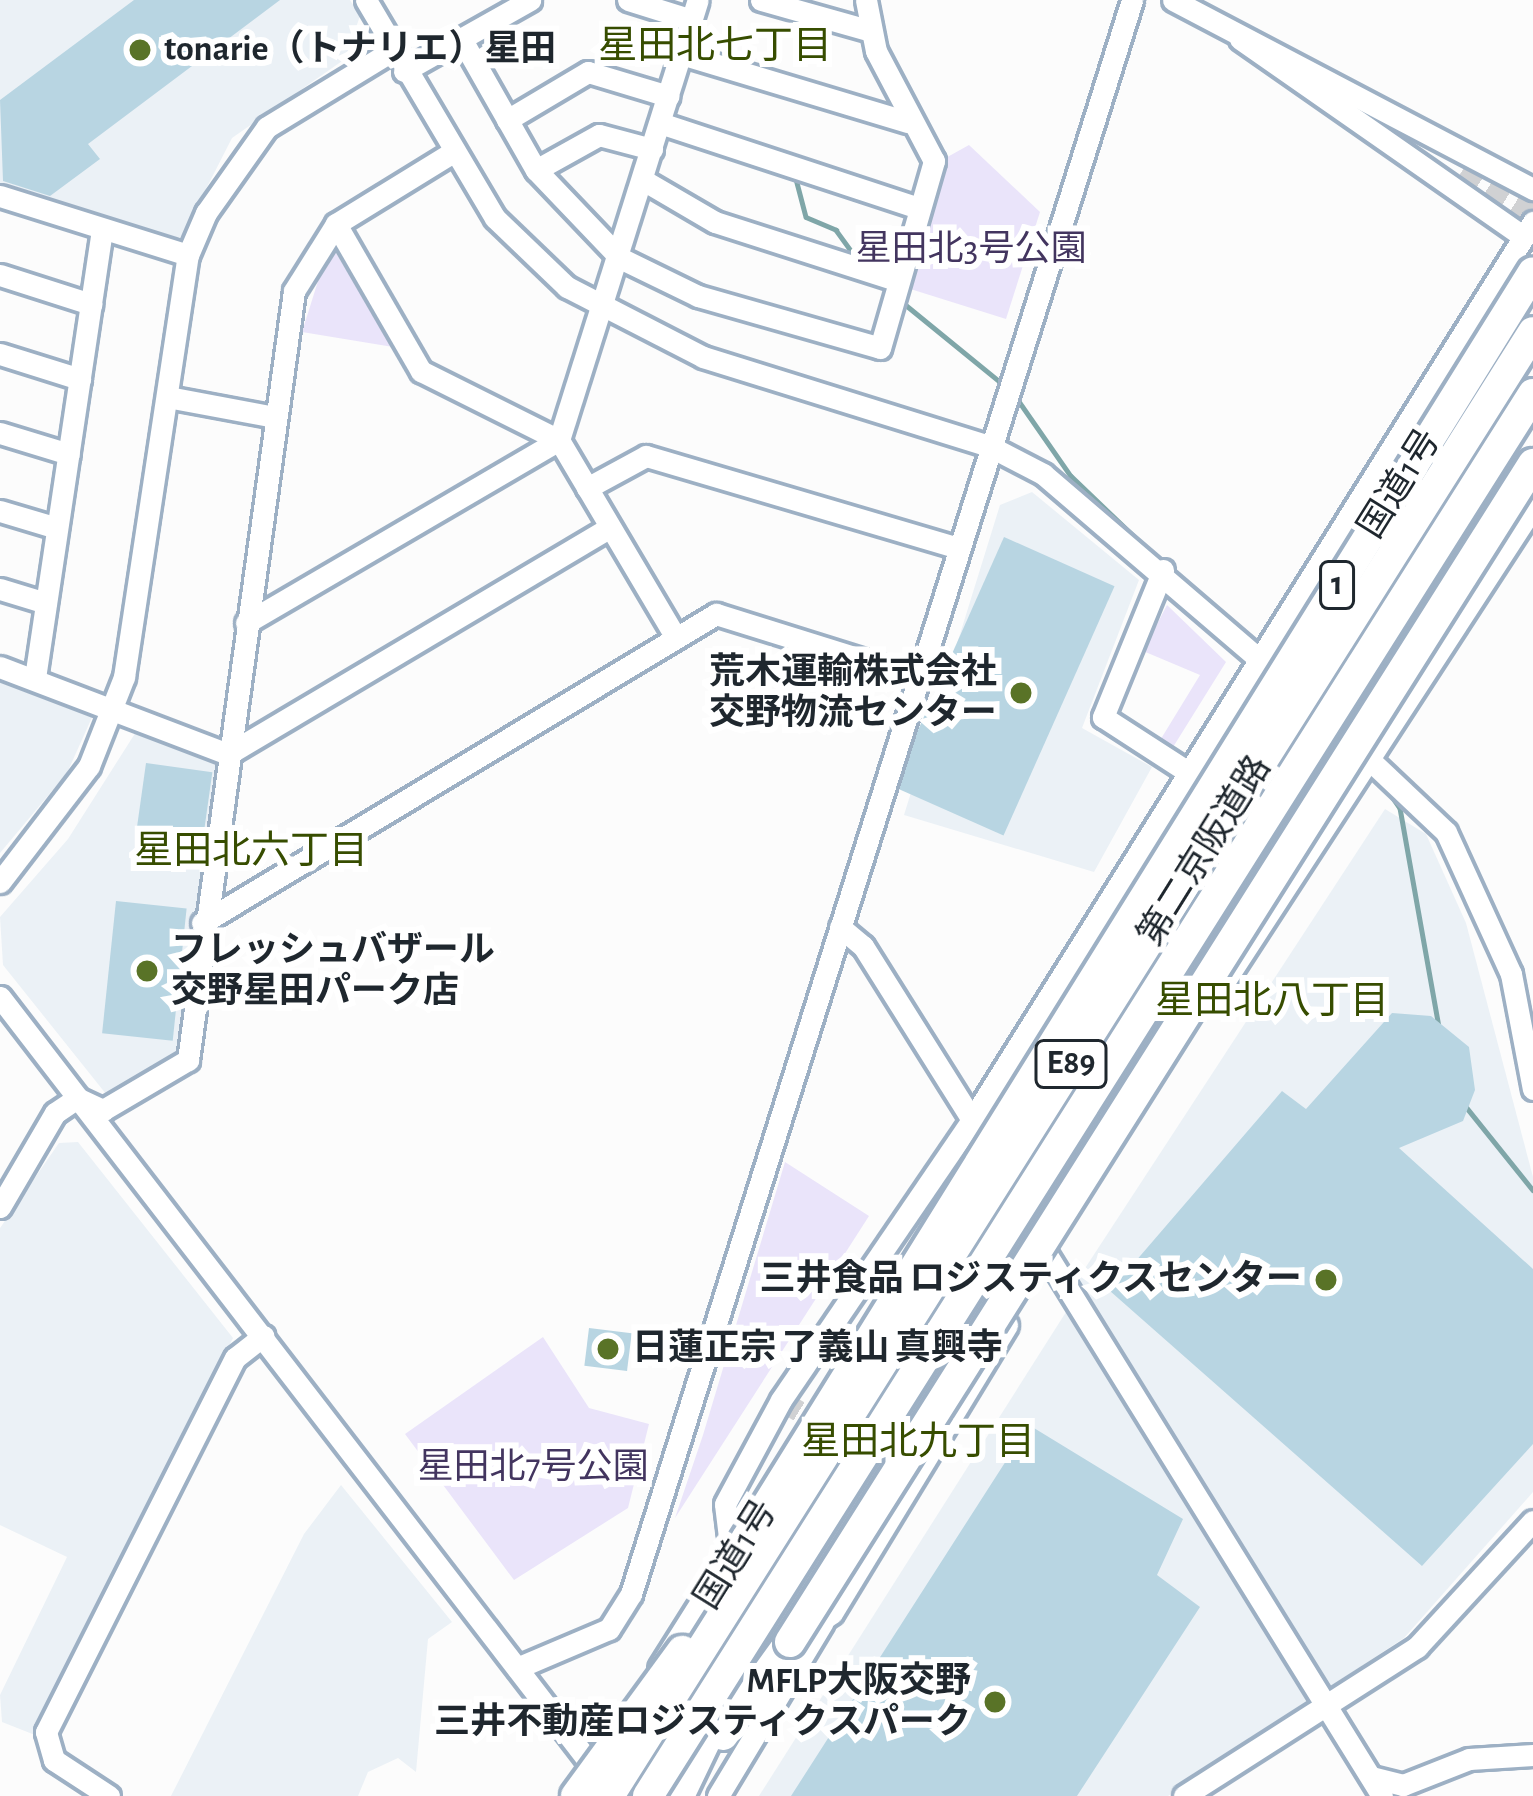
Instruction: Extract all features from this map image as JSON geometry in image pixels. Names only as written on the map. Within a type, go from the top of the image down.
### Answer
[{"type":"highway","name":"国道1号","points":[[740,1568],[1204,799],[1533,272]]},
{"type":"highway","name":"第二京阪道路","points":[[740,1568],[1533,332]]},
{"type":"highway","name":"第二京阪道路","points":[[648,1796],[1533,394]]},
{"type":"highway","points":[[680,1796],[790,1642],[1533,464]]},
{"type":"highway","points":[[596,1792],[633,1709],[740,1568]]},
{"type":"highway","points":[[680,1796],[777,1590]]},
{"type":"street","points":[[366,0],[495,218],[602,308],[703,358],[989,446],[1074,494],[1370,757],[1446,832],[1480,892],[1511,974],[1533,1088]]},
{"type":"street","points":[[0,882],[64,806],[113,707],[188,255],[229,171],[267,128],[399,61],[462,40],[501,7],[530,0]]},
{"type":"street","points":[[246,622],[559,440],[695,10],[628,0]]},
{"type":"street","points":[[761,0],[871,31]]},
{"type":"street","points":[[462,40],[536,170],[620,258],[698,296],[880,348],[934,161],[908,122],[871,31],[866,0]]},
{"type":"street","points":[[517,1668],[622,1615],[1132,0]]},
{"type":"street","points":[[1173,0],[1533,189]]},
{"type":"street","points":[[1226,26],[1463,169]]},
{"type":"street","points":[[740,1568],[725,1504],[781,1400],[972,1120],[1529,229],[1226,26]]},
{"type":"street","points":[[682,54],[908,122]]},
{"type":"street","points":[[506,120],[588,72],[668,97]]},
{"type":"street","points":[[660,123],[919,208]]},
{"type":"street","points":[[536,170],[599,135],[652,149]]},
{"type":"street","points":[[77,1098],[103,1110],[188,1060],[202,923],[294,291],[336,224],[453,152]]},
{"type":"street","points":[[643,180],[715,222],[896,280]]},
{"type":"street","points":[[0,196],[188,255]]},
{"type":"street","points":[[336,224],[421,370],[559,440],[676,638]]},
{"type":"street","points":[[35,678],[103,229]]},
{"type":"street","points":[[0,275],[91,304]]},
{"type":"street","points":[[0,354],[80,379]]},
{"type":"street","points":[[168,397],[275,417]]},
{"type":"street","points":[[1361,547],[1404,465],[1411,418]]},
{"type":"street","points":[[0,433],[69,454]]},
{"type":"street","points":[[587,488],[646,456],[958,548]]},
{"type":"street","points":[[718,1796],[1048,1256],[1533,507]]},
{"type":"street","points":[[0,511],[58,528]]},
{"type":"street","points":[[228,754],[610,527]]},
{"type":"street","points":[[1163,571],[1103,717],[1188,772]]},
{"type":"street","points":[[0,590],[46,603]]},
{"type":"street","points":[[202,923],[716,614],[918,677]]},
{"type":"street","points":[[0,667],[228,754]]},
{"type":"street","points":[[1168,804],[1204,799]]},
{"type":"street","points":[[840,927],[862,946],[972,1120]]},
{"type":"street","points":[[0,997],[517,1668],[596,1792]]},
{"type":"street","points":[[0,1207],[56,1113],[77,1098]]},
{"type":"street","points":[[1048,1256],[1376,1787],[1403,1785],[1469,1759],[1533,1755]]},
{"type":"street","points":[[109,1796],[54,1760],[46,1732],[235,1358],[263,1336]]},
{"type":"street","points":[[1184,1796],[1417,1647],[1533,1521]]},
{"type":"street","points":[[790,1642],[824,1620]]},
{"type":"shaded area","points":[[0,0],[350,0],[360,16],[345,59],[232,138],[182,236],[169,242],[0,187]]},
{"type":"shaded area","points":[[1032,492],[1139,580],[1082,728],[1152,767],[1094,872],[904,815],[1000,505]]},
{"type":"shaded area","points":[[0,675],[94,713],[67,773],[0,853]]},
{"type":"shaded area","points":[[141,724],[222,763],[184,1058],[110,1099],[3,965],[0,917],[68,839]]},
{"type":"shaded area","points":[[1385,809],[1426,834],[1466,923],[1533,1177],[1533,1492],[1404,1638],[1328,1688],[1078,1279]]},
{"type":"shaded area","points":[[78,1142],[233,1338],[35,1735],[2,1722],[0,1695],[67,1557],[0,1525],[0,1228],[59,1143]]},
{"type":"shaded area","name":"MFLP大阪交野 三井不動産ロジスティクスパーク","points":[[1066,1312],[1310,1701],[1168,1796],[759,1796]]},
{"type":"shaded area","points":[[341,1485],[452,1622],[428,1639],[416,1772],[398,1758],[368,1772],[358,1796],[171,1796],[304,1534]]},
{"type":"green space","name":"星田北3号公園","points":[[969,145],[1040,212],[1006,319],[904,287],[942,160]]},
{"type":"green space","points":[[330,243],[393,347],[302,332]]},
{"type":"green space","points":[[1167,605],[1226,662],[1170,752],[1159,742],[1200,675],[1143,651]]},
{"type":"green space","points":[[785,1162],[869,1216],[675,1518],[703,1435]]},
{"type":"green space","name":"星田北7号公園","points":[[543,1337],[589,1408],[649,1424],[628,1508],[514,1580],[405,1434]]},
{"type":"building","name":"tonarie（トナリエ）星田","points":[[134,0],[280,0],[88,144],[100,159],[50,196],[3,181],[0,100]]},
{"type":"building","name":"荒木運輸株式会社 交野物流センター","points":[[1004,537],[1115,586],[1003,836],[893,786]]},
{"type":"building","points":[[146,763],[212,772],[201,851],[135,841]]},
{"type":"building","name":"フレッシュバザール 交野星田パーク店","points":[[116,901],[187,908],[173,1041],[102,1033]]},
{"type":"building","name":"三井食品 ロジスティクスセンター","points":[[1392,1013],[1431,1016],[1469,1047],[1475,1090],[1463,1121],[1399,1148],[1533,1269],[1533,1444],[1422,1566],[1110,1291],[1282,1091],[1306,1109]]},
{"type":"building","name":"日蓮正宗 了義山 真興寺","points":[[589,1328],[632,1333],[627,1371],[584,1366]]},
{"type":"building","name":"MFLP大阪交野 三井不動産ロジスティクスパーク","points":[[1029,1425],[1183,1519],[1157,1575],[1200,1607],[1077,1796],[791,1796]]},
{"type":"waterway","points":[[795,175],[806,217],[836,230],[855,256]]},
{"type":"waterway","points":[[901,301],[1004,385]]},
{"type":"waterway","points":[[1016,397],[1071,476],[1162,563]]},
{"type":"waterway","points":[[1386,788],[1400,808],[1439,1026]]},
{"type":"waterway","points":[[1467,1108],[1533,1190]]},
{"type":"tunnel","points":[[1463,169],[1533,215]]},
{"type":"tunnel","points":[[1059,978],[1178,1051]]},
{"type":"tunnel","points":[[781,1400],[827,1428]]},
{"type":"place","name":"tonarie（トナリエ）星田","points":[[140,50]]},
{"type":"place","name":"荒木運輸株式会社 交野物流センター","points":[[1021,693]]},
{"type":"place","name":"フレッシュバザール 交野星田パーク店","points":[[147,971]]},
{"type":"place","name":"三井食品 ロジスティクスセンター","points":[[1326,1280]]},
{"type":"place","name":"日蓮正宗 了義山 真興寺","points":[[608,1349]]},
{"type":"place","name":"MFLP大阪交野 三井不動産ロジスティクスパーク","points":[[995,1702]]},
{"type":"district","name":"星田北七丁目","points":[[715,47]]},
{"type":"district","name":"星田北六丁目","points":[[251,852]]},
{"type":"district","name":"星田北八丁目","points":[[1272,1002]]},
{"type":"district","name":"星田北九丁目","points":[[918,1443]]}]
